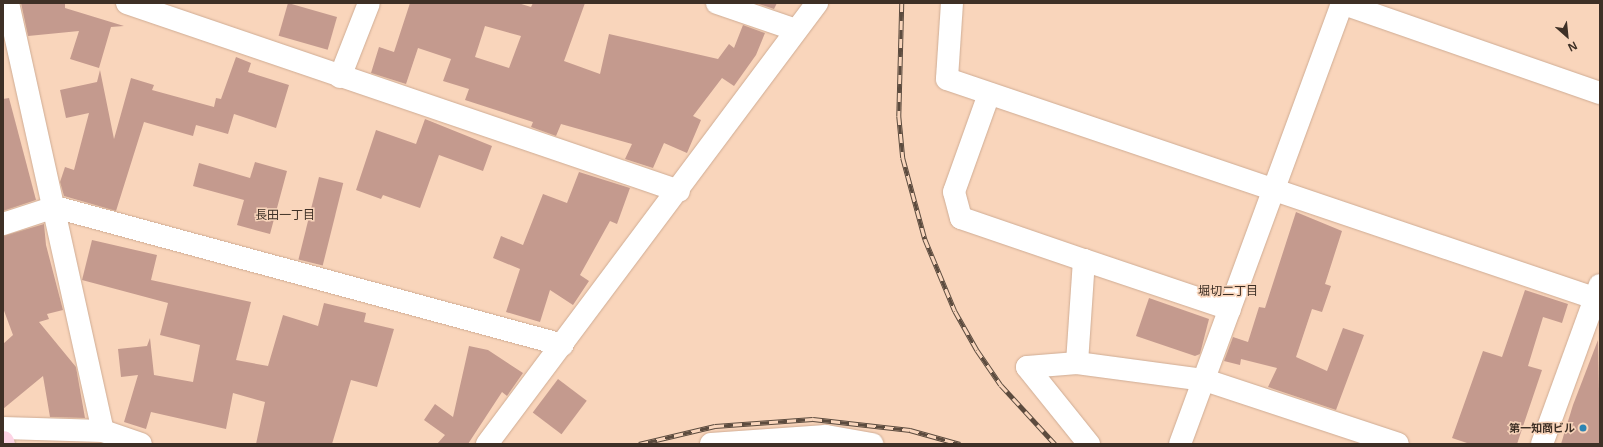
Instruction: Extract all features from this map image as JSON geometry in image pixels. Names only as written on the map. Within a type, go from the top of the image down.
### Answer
[{"type":"street","points":[[8,3],[55,207],[103,431]]},
{"type":"street","points":[[128,3],[340,77],[679,191]]},
{"type":"street","points":[[340,77],[369,3]]},
{"type":"street","points":[[718,3],[796,30]]},
{"type":"street","points":[[487,444],[679,191],[817,3]]},
{"type":"street","points":[[952,3],[948,80],[1272,190],[1598,294],[1542,444]]},
{"type":"street","points":[[1180,444],[1205,380],[1272,190],[1341,3],[1600,93]]},
{"type":"street","points":[[989,94],[954,192],[961,218],[1230,309]]},
{"type":"street","points":[[3,224],[55,207],[563,345]]},
{"type":"street","points":[[1077,363],[1084,260]]},
{"type":"street","points":[[1089,444],[1027,367],[1077,363],[1205,380],[1398,444]]},
{"type":"street","points":[[3,428],[103,431],[142,444]]},
{"type":"street","points":[[711,444],[826,436],[872,444]]},
{"type":"building","points":[[21,3],[65,3],[65,8],[124,26],[111,27],[99,68],[70,59],[79,31],[28,36]]},
{"type":"building","points":[[288,3],[337,17],[328,50],[279,36]]},
{"type":"building","points":[[410,3],[518,3],[531,7],[533,3],[585,3],[564,61],[600,74],[609,34],[718,59],[729,44],[734,48],[743,25],[765,33],[756,55],[734,86],[722,78],[693,116],[701,120],[687,153],[664,143],[653,168],[625,159],[632,144],[561,124],[556,136],[531,127],[533,122],[465,100],[469,89],[443,81],[451,59],[418,48],[406,84],[371,73],[379,47],[394,52]],"holes":[[[485,26],[521,36],[509,68],[475,57]]]},
{"type":"building","points":[[756,3],[777,3],[774,9]]},
{"type":"building","points":[[236,57],[251,63],[248,72],[289,85],[276,128],[234,114],[228,134],[196,125],[193,136],[144,122],[116,211],[64,196],[60,182],[65,167],[74,170],[89,113],[66,118],[60,90],[97,82],[100,70],[114,139],[131,78],[154,85],[152,90],[214,107],[216,98],[221,99]]},
{"type":"building","points":[[9,98],[36,200],[3,211],[3,99]]},
{"type":"building","points":[[425,119],[492,146],[483,171],[439,155],[420,208],[383,195],[381,199],[356,190],[376,130],[416,144]]},
{"type":"building","points":[[255,162],[287,171],[270,234],[237,225],[244,200],[193,186],[199,163],[250,178]]},
{"type":"building","points":[[579,172],[630,188],[617,224],[610,221],[580,275],[589,281],[573,305],[550,290],[540,322],[506,312],[520,269],[493,258],[501,236],[523,245],[543,194],[567,203]]},
{"type":"building","points":[[319,177],[343,183],[323,266],[298,259]]},
{"type":"building","points":[[1296,212],[1342,231],[1325,284],[1331,286],[1322,312],[1312,309],[1296,357],[1327,371],[1343,328],[1364,335],[1336,410],[1268,387],[1277,368],[1241,359],[1240,365],[1224,361],[1233,337],[1248,342],[1259,307],[1265,308]]},
{"type":"building","points":[[44,224],[46,245],[63,310],[47,314],[49,319],[39,322],[76,367],[85,418],[50,417],[43,376],[3,409],[3,344],[13,335],[3,308],[3,236]]},
{"type":"building","points":[[92,240],[157,255],[151,280],[251,302],[236,360],[268,366],[283,315],[318,326],[324,303],[366,313],[364,322],[394,329],[377,387],[351,380],[332,444],[256,444],[265,402],[233,393],[226,429],[151,412],[146,429],[124,422],[138,375],[121,377],[118,349],[147,346],[150,338],[154,375],[193,382],[200,345],[160,335],[168,303],[82,280]]},
{"type":"building","points":[[1525,290],[1568,304],[1562,323],[1543,317],[1528,366],[1542,370],[1517,444],[1470,444],[1452,438],[1483,351],[1502,357]]},
{"type":"building","points":[[1149,298],[1209,319],[1200,354],[1195,356],[1136,336]]},
{"type":"building","points":[[1598,340],[1600,444],[1561,444],[1573,405]]},
{"type":"building","points":[[469,346],[488,350],[523,373],[507,396],[502,392],[468,444],[437,444],[445,435],[424,420],[435,404],[453,417]]},
{"type":"building","points":[[558,379],[587,401],[561,434],[533,413]]},
{"type":"railway","points":[[902,3],[899,116],[903,158],[925,239],[955,311],[977,350],[1001,385],[1055,444]]},
{"type":"railway","points":[[639,444],[715,426],[813,419],[910,430],[960,444]]},
{"type":"place","name":"第一知商ビル","points":[[1583,428]]},
{"type":"district","name":"長田一丁目","points":[[285,215]]},
{"type":"district","name":"堀切二丁目","points":[[1228,291]]}]
